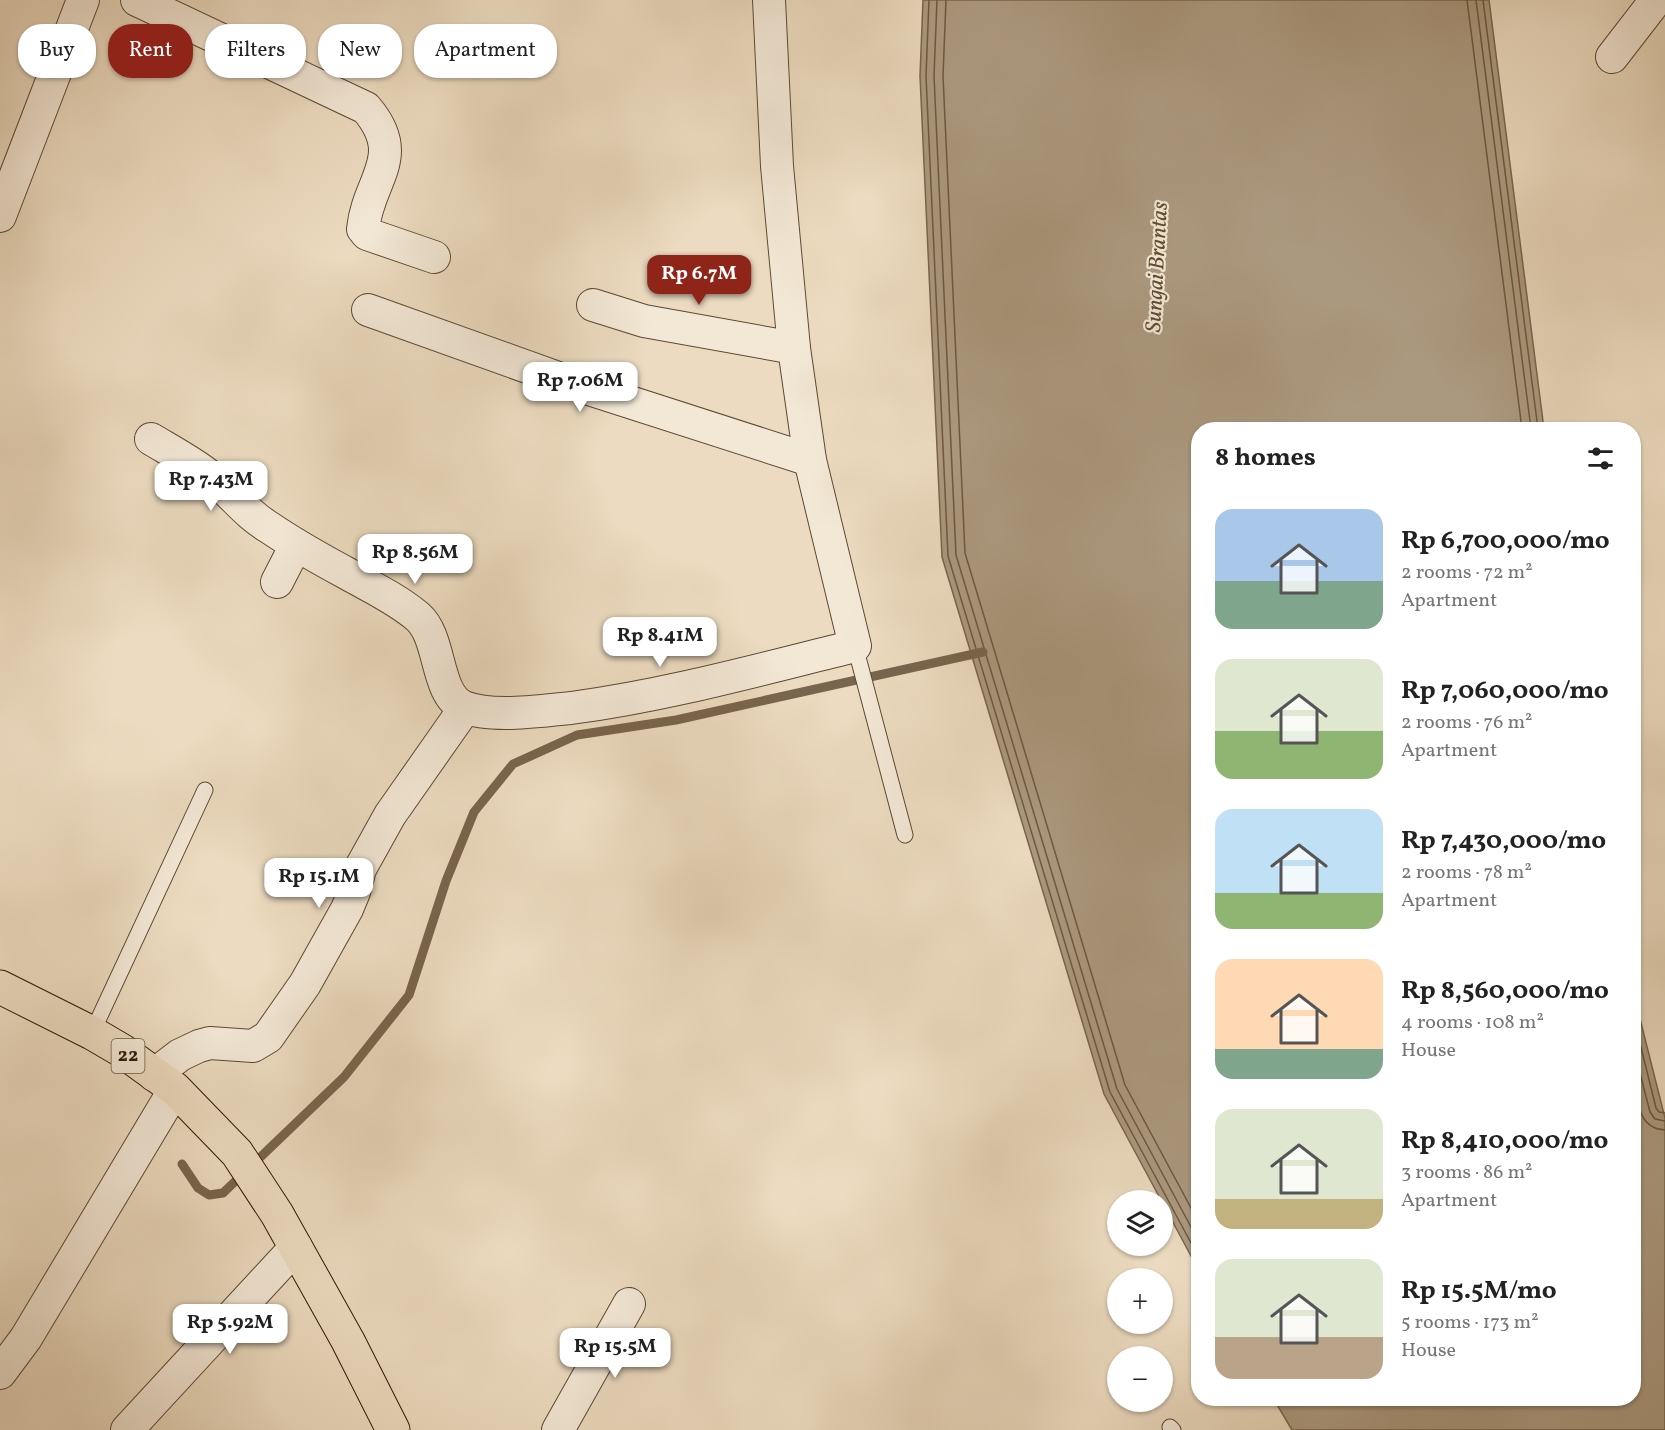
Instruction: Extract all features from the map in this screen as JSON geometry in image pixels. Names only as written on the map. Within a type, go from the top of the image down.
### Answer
[{"type":"highway","name":"22","points":[[0,987],[121,1050],[165,1082],[237,1153],[296,1247],[348,1341],[393,1430]]},
{"type":"street","points":[[2,205],[83,0]]},
{"type":"street","points":[[138,0],[366,108],[382,129],[386,146],[384,163],[363,229],[367,234],[434,257]]},
{"type":"street","points":[[151,439],[211,477],[248,514],[417,616],[427,626],[448,690],[457,703],[465,708],[533,713],[634,698],[703,684],[855,646],[810,460],[794,348],[777,166],[770,0]]},
{"type":"street","points":[[1612,57],[1656,0]]},
{"type":"street","points":[[593,305],[644,321],[794,348]]},
{"type":"street","points":[[368,310],[585,388],[810,460]]},
{"type":"street","points":[[277,582],[296,545]]},
{"type":"street","points":[[0,1373],[26,1338],[180,1055],[210,1043],[253,1046],[268,1037],[305,984],[347,909],[360,869],[390,815],[465,708]]},
{"type":"street","points":[[127,1430],[296,1247]]},
{"type":"street","points":[[558,1430],[629,1304]]},
{"type":"lane","points":[[855,646],[905,835]]},
{"type":"lane","points":[[92,1033],[205,790]]},
{"type":"water","name":"Sungai Brantas","points":[[923,0],[1489,0],[1543,422],[1191,422],[1191,1256],[1173,1222],[1173,1190],[1156,1190],[1104,1094],[942,557],[920,76]]},
{"type":"water","points":[[1641,1023],[1665,1118],[1665,1430],[1292,1430],[1278,1406],[1641,1406]]},
{"type":"waterway","points":[[182,1164],[198,1188],[209,1195],[223,1193],[344,1077],[409,995],[446,881],[474,812],[513,764],[577,735],[676,720],[983,652]]}]
